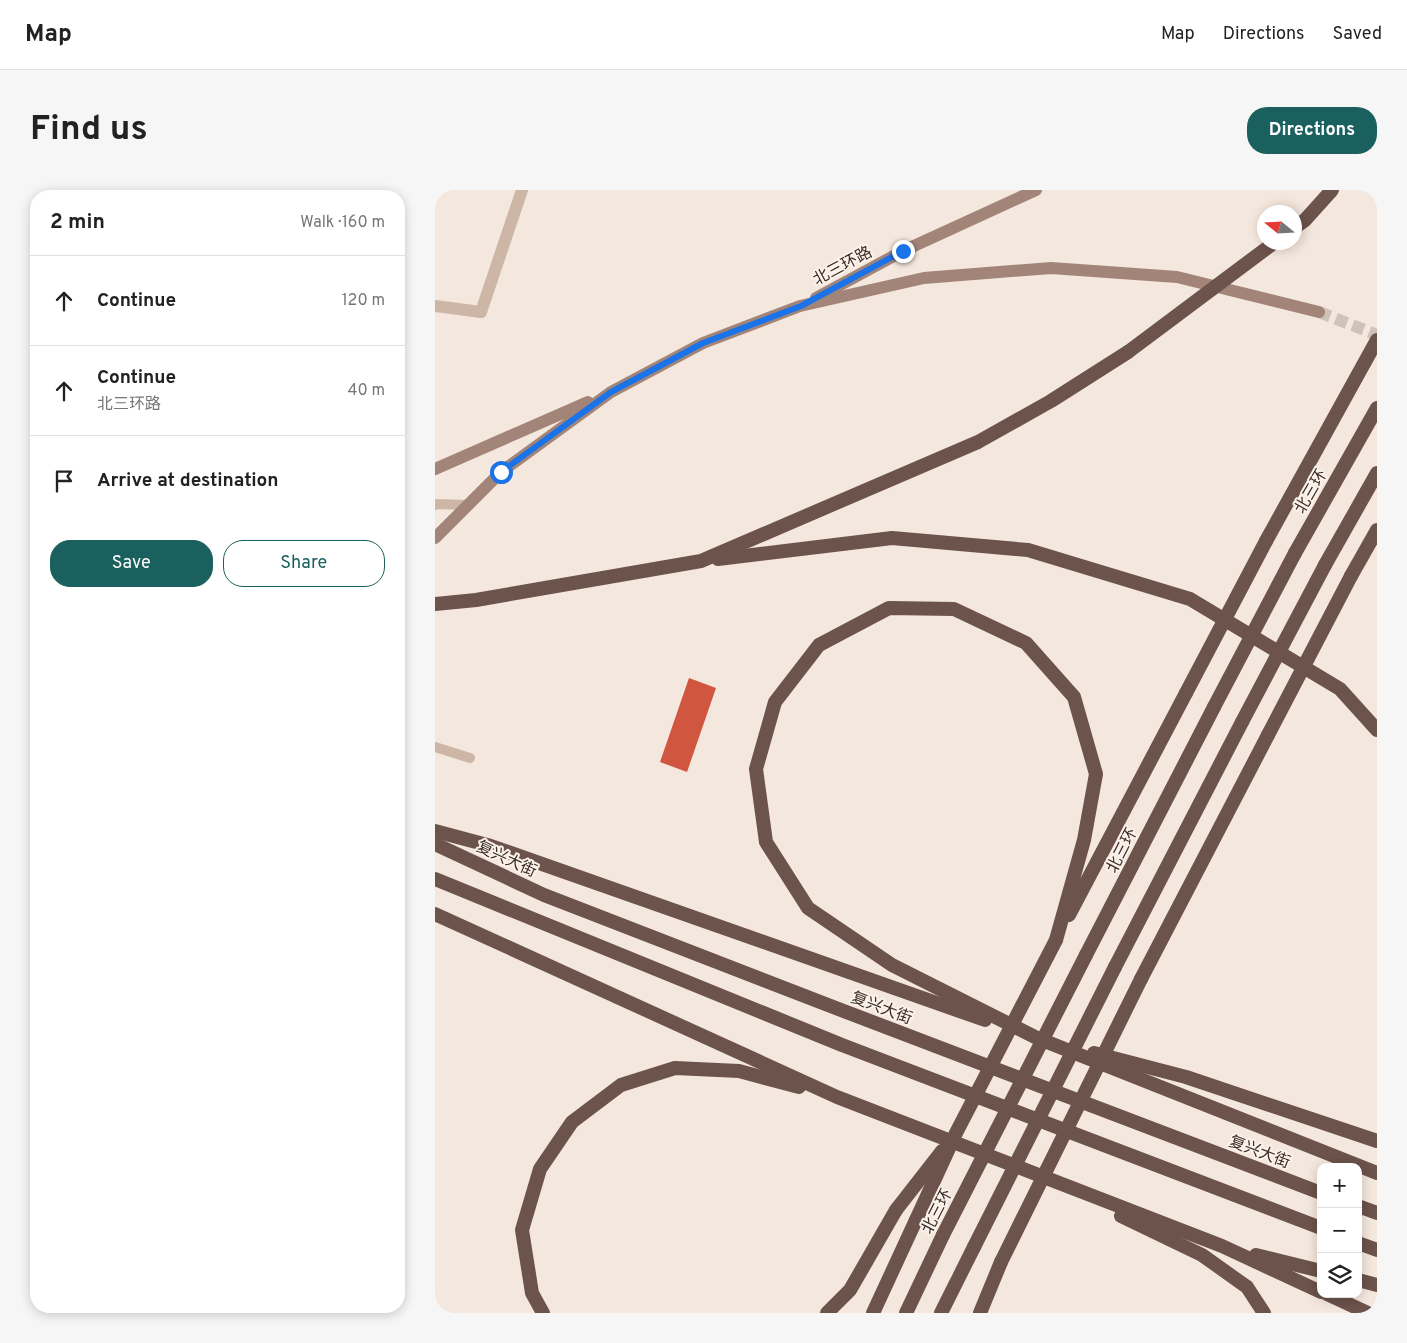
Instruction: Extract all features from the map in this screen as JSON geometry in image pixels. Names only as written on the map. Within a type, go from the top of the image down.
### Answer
[{"type":"highway","points":[[1302,222],[1332,190]]},
{"type":"highway","points":[[701,561],[978,442],[1051,401],[1129,352],[1264,250]]},
{"type":"highway","points":[[873,1313],[956,1133],[1266,541],[1377,340]]},
{"type":"highway","name":"北三环","points":[[906,1313],[943,1235],[1214,707],[1295,553],[1377,408]]},
{"type":"highway","points":[[941,1313],[1115,968],[1242,722],[1325,565],[1377,473]]},
{"type":"highway","points":[[980,1313],[1001,1262],[1141,979],[1351,576],[1377,530]]},
{"type":"highway","points":[[435,604],[476,600],[701,561],[892,538],[1028,550],[1190,599],[1340,689],[1377,730]]},
{"type":"highway","points":[[1056,940],[1084,840],[1096,774],[1074,697],[1026,643],[953,608],[889,608],[819,645],[775,702],[756,770],[766,842],[808,908],[892,965],[1037,1038],[1186,1077],[1377,1141]]},
{"type":"highway","points":[[435,831],[491,846],[1037,1038],[1377,1174]]},
{"type":"highway","name":"复兴大街","points":[[435,844],[544,896],[1317,1191]]},
{"type":"highway","points":[[435,879],[842,1045],[1317,1226]]},
{"type":"highway","points":[[435,914],[837,1097],[1222,1246],[1317,1290]]},
{"type":"highway","points":[[543,1313],[532,1293],[522,1230],[540,1169],[572,1122],[621,1085],[675,1068],[739,1071],[837,1097]]},
{"type":"highway","points":[[827,1313],[850,1290],[895,1210],[956,1133]]},
{"type":"highway","points":[[1023,1169],[1202,1255],[1247,1287],[1264,1313]]},
{"type":"highway","points":[[1362,1207],[1377,1213]]},
{"type":"highway","points":[[1362,1244],[1377,1250]]},
{"type":"highway","points":[[1222,1246],[1317,1270]]},
{"type":"highway","points":[[1362,1281],[1377,1285]]},
{"type":"highway","points":[[1336,1298],[1368,1313]]},
{"type":"main road","name":"北三环路","points":[[801,306],[903,251],[1036,190]]},
{"type":"main road","points":[[435,469],[611,392],[703,343],[801,306],[924,278],[1051,268],[1177,278],[1319,312]]},
{"type":"main road","points":[[435,538],[501,472],[611,392]]},
{"type":"street","points":[[435,306],[481,312],[522,190]]},
{"type":"lane","points":[[435,505],[468,505]]},
{"type":"lane","points":[[435,747],[470,758]]},
{"type":"building","points":[[689,678],[716,688],[687,772],[660,762]]},
{"type":"tunnel","points":[[1319,312],[1377,335]]},
{"type":"route","points":[[501,472],[611,392],[703,343],[801,306],[903,251]]}]
